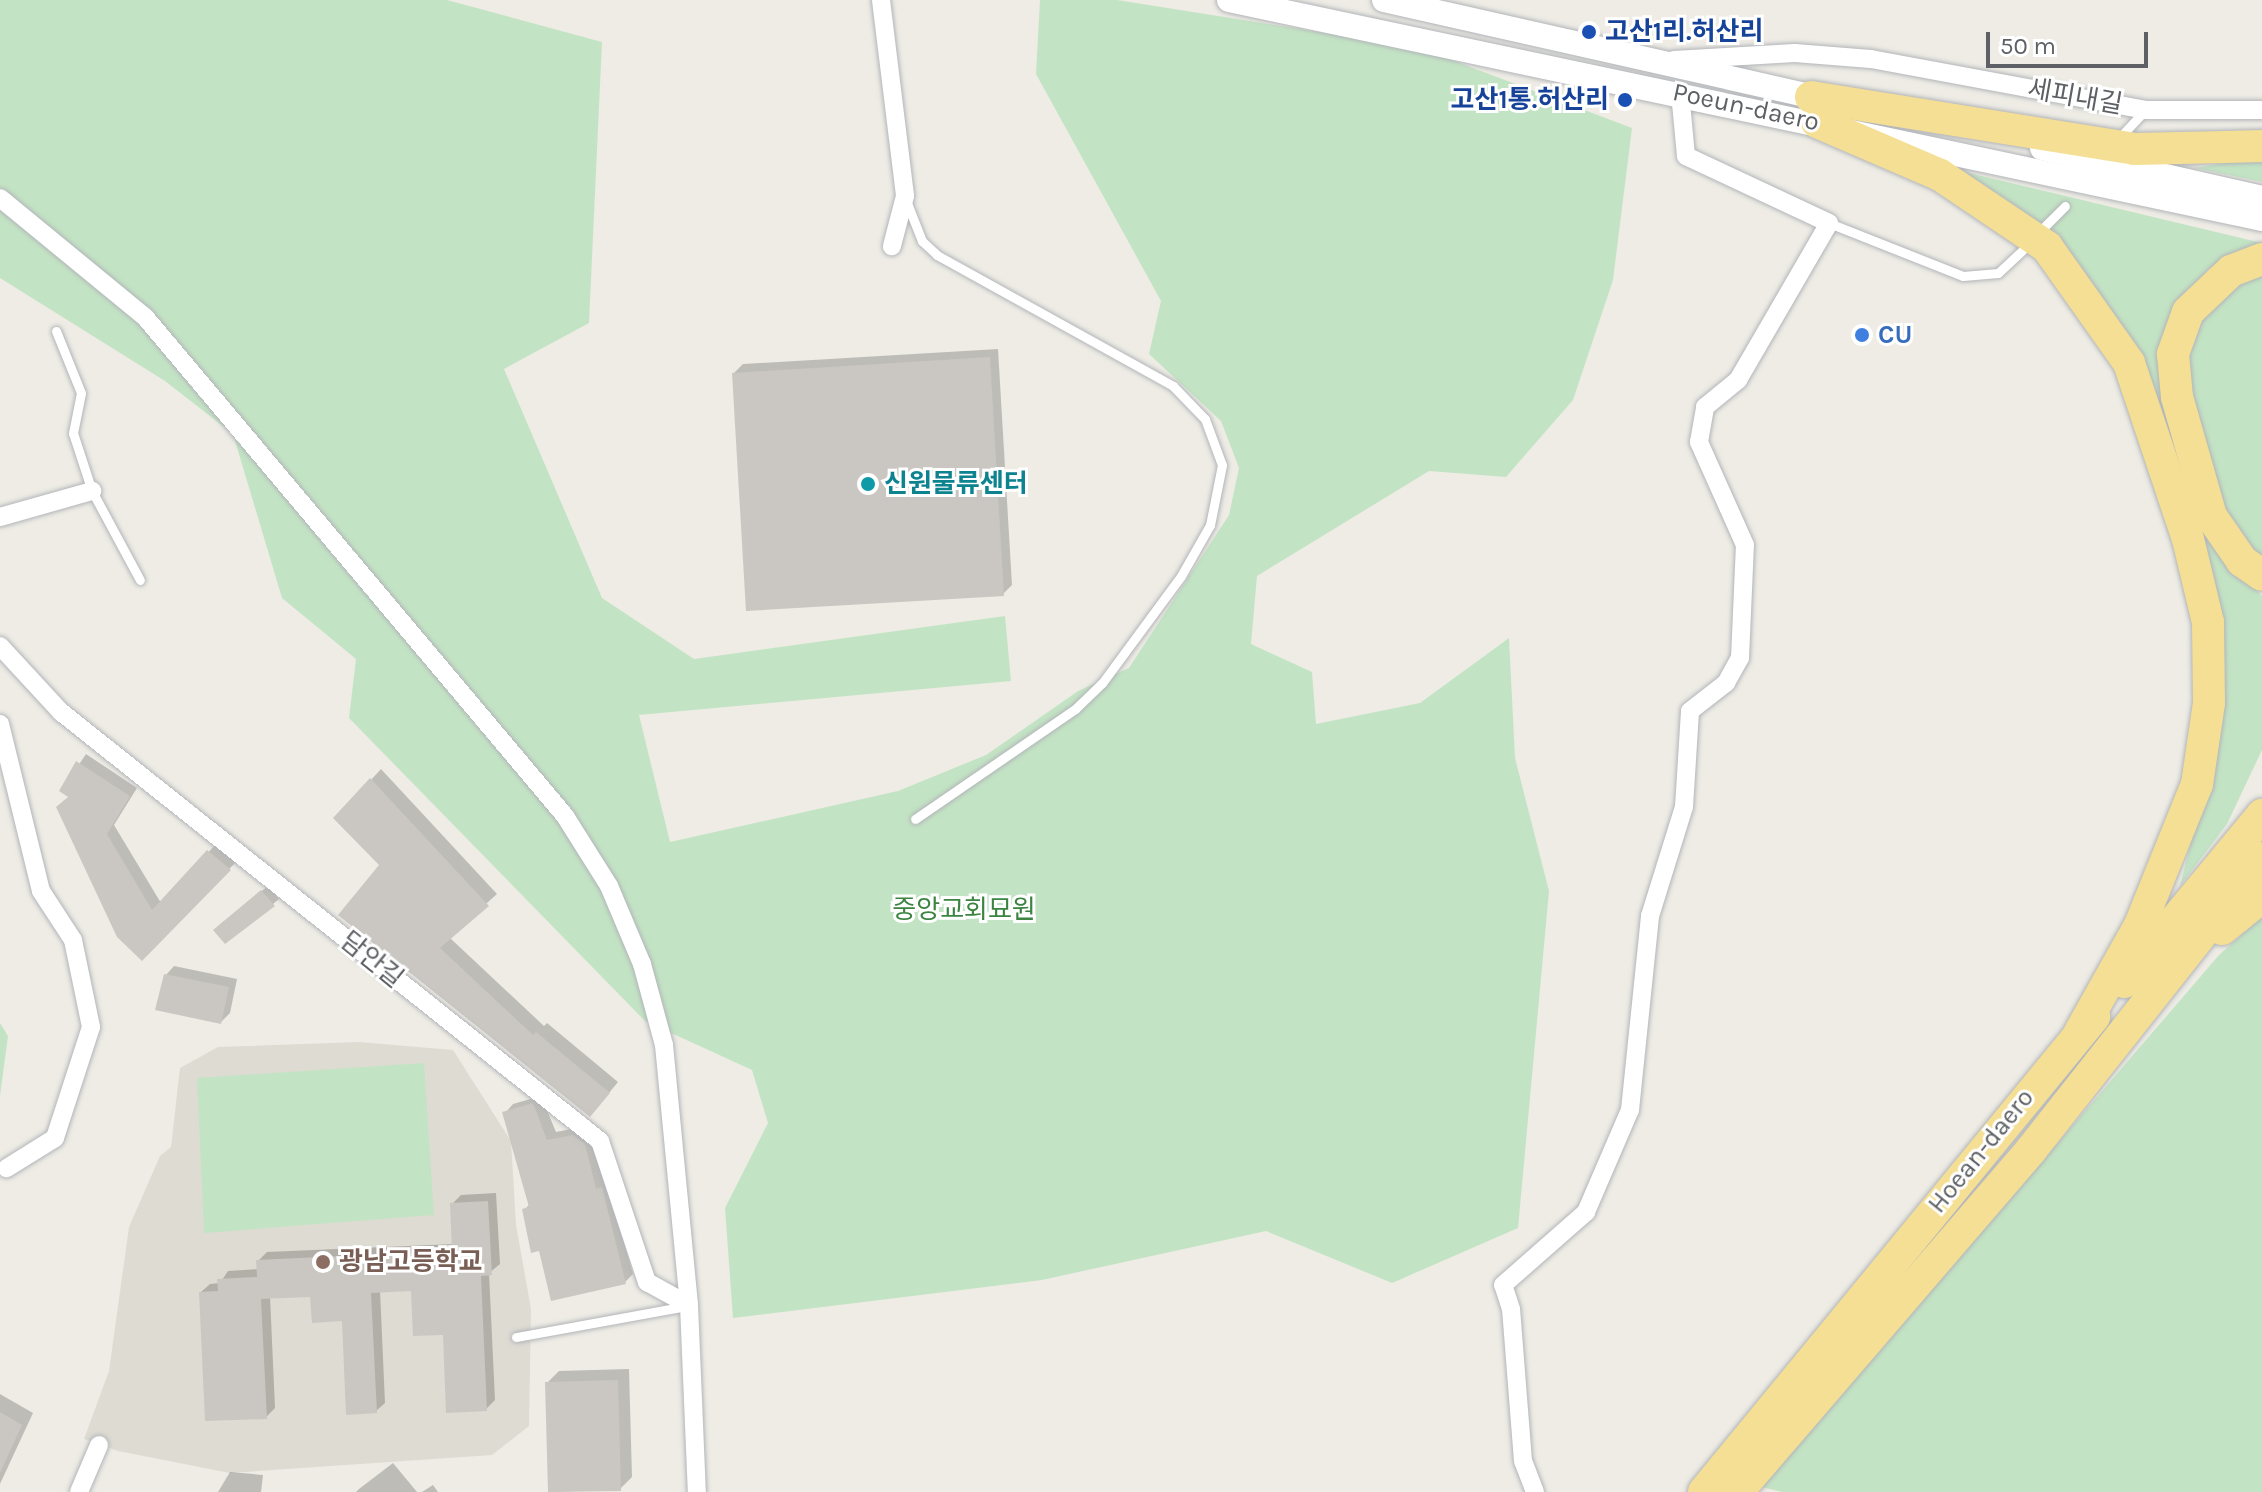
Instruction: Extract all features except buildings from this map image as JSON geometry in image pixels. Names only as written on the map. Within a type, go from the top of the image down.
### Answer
[{"type":"highway","points":[[1814,109],[2134,149],[2262,146]]},
{"type":"highway","points":[[1814,109],[1940,175],[2047,247],[2129,363],[2188,539],[2208,622],[2209,703],[2197,784],[2140,925],[2080,1032]]},
{"type":"highway","points":[[2262,259],[2231,271],[2188,312],[2173,354],[2177,397],[2211,516],[2242,561],[2262,575]]},
{"type":"highway","name":"Hoean-daero","points":[[1704,1492],[2080,1032],[2262,815]]},
{"type":"highway","name":"Hoean-daero","points":[[1737,1492],[2003,1184],[2262,858]]},
{"type":"highway","points":[[2180,964],[2262,897]]},
{"type":"street","points":[[881,0],[905,196],[892,246]]},
{"type":"street","name":"Poeun-daero","points":[[1229,0],[1680,93],[1814,109],[2262,198]]},
{"type":"street","name":"Poeun-daero","points":[[1384,0],[1659,61],[1814,109],[2262,219]]},
{"type":"street","name":"세피내길","points":[[1659,61],[1795,53],[1871,59],[2145,110],[2262,110]]},
{"type":"street","points":[[1535,1492],[1523,1461],[1511,1309],[1503,1285],[1586,1212],[1630,1110],[1650,916],[1684,807],[1690,711],[1726,683],[1740,658],[1745,545],[1699,442],[1705,407],[1738,380],[1829,223],[1686,156],[1680,93]]},
{"type":"street","points":[[0,198],[145,317],[565,816],[609,886],[642,964],[664,1045],[689,1305],[697,1492]]},
{"type":"street","points":[[0,517],[92,491]]},
{"type":"street","name":"담안길","points":[[0,646],[61,712],[600,1141],[647,1282],[689,1305]]},
{"type":"street","points":[[0,724],[41,891],[73,940],[91,1027],[55,1138],[7,1168]]},
{"type":"street","points":[[79,1492],[99,1445]]},
{"type":"lane","points":[[2121,136],[2145,110]]},
{"type":"lane","points":[[905,196],[922,241],[937,255],[1173,386],[1205,419],[1218,443],[1222,465],[1210,525],[1181,576],[1102,683],[1075,709],[915,819]]},
{"type":"lane","points":[[2043,228],[2065,206]]},
{"type":"lane","points":[[1829,223],[1963,276],[1998,273],[2022,251]]},
{"type":"lane","points":[[56,331],[81,393],[73,433],[92,491],[140,580]]},
{"type":"lane","points":[[516,1337],[689,1305]]},
{"type":"shaded area","name":"광남고등학교","points":[[359,1042],[453,1050],[511,1141],[516,1225],[531,1309],[529,1426],[492,1455],[230,1473],[118,1451],[84,1439],[109,1371],[129,1227],[160,1156],[171,1147],[180,1068],[218,1047]]},
{"type":"green space","name":"중앙교회묘원","points":[[0,0],[447,0],[602,42],[589,323],[504,369],[602,598],[694,659],[1005,616],[1011,681],[639,715],[670,842],[898,791],[986,755],[1078,691],[1129,668],[1229,515],[1239,468],[1221,421],[1149,354],[1161,301],[1036,74],[1040,0],[1117,0],[1420,48],[1632,128],[1613,280],[1573,400],[1506,477],[1429,471],[1257,576],[1251,644],[1312,672],[1316,724],[1420,703],[1509,638],[1515,758],[1549,891],[1518,1228],[1392,1283],[1266,1231],[1042,1280],[733,1318],[725,1208],[768,1123],[752,1070],[645,1021],[349,718],[356,659],[282,598],[233,434],[165,381],[0,278]]},
{"type":"green space","points":[[2262,157],[2262,182],[2195,168]]},
{"type":"green space","points":[[1952,169],[2262,243],[2262,249],[2209,268],[2177,314],[2223,555],[2262,596],[2262,750],[2227,824],[2180,886],[2219,729],[2126,345]]},
{"type":"green space","points":[[2262,270],[2262,558],[2252,552],[2225,510],[2180,358],[2189,329],[2223,287]]},
{"type":"green space","points":[[2262,917],[2262,1492],[1782,1492],[1762,1487],[2219,955]]},
{"type":"green space","points":[[0,1023],[8,1036],[0,1096]]},
{"type":"green space","points":[[424,1063],[434,1215],[204,1233],[197,1078]]},
{"type":"place","name":"고산1리.허산리","points":[[1589,32]]},
{"type":"place","name":"고산1통.허산리","points":[[1625,100]]},
{"type":"place","name":"CU","points":[[1862,335]]},
{"type":"place","name":"신원물류센터","points":[[868,484]]},
{"type":"place","name":"광남고등학교","points":[[323,1262]]}]
